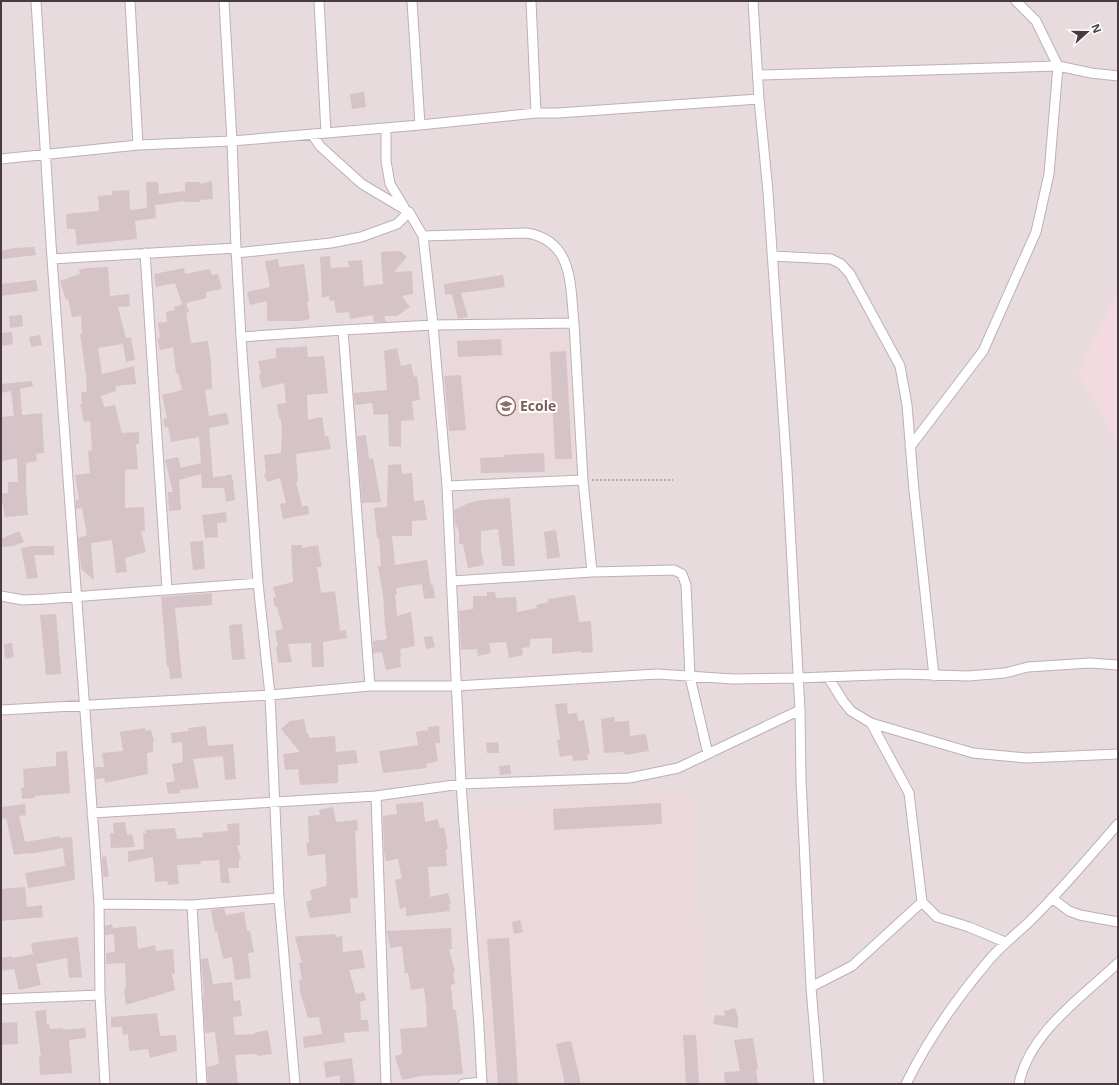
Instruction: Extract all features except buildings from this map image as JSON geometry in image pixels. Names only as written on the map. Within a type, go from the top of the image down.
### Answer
[{"type":"street","points":[[36,1],[52,259],[99,904],[100,995],[105,1084]]},
{"type":"street","points":[[130,1],[138,145]]},
{"type":"street","points":[[224,1],[241,337],[258,583],[270,695],[279,898],[295,1084]]},
{"type":"street","points":[[319,1],[326,133]]},
{"type":"street","points":[[412,1],[420,125]]},
{"type":"street","points":[[531,1],[536,113]]},
{"type":"street","points":[[753,1],[759,99],[768,192],[787,479],[800,710],[801,780],[811,987],[819,1084]]},
{"type":"street","points":[[910,447],[983,351],[1036,232],[1049,174],[1058,66],[1036,21],[1016,1]]},
{"type":"street","points":[[758,75],[1058,66],[1091,73],[1118,76]]},
{"type":"street","points":[[1,159],[138,145],[232,141],[420,125],[536,113],[558,113],[759,99]]},
{"type":"street","points":[[386,128],[386,160],[390,184],[423,236],[433,325],[447,486],[461,784],[482,1083],[463,1084]]},
{"type":"street","points":[[312,134],[328,153],[362,184],[406,209]]},
{"type":"street","points":[[52,259],[145,253],[236,251],[331,243],[361,237],[397,224],[406,209]]},
{"type":"street","points":[[423,236],[527,233],[538,235],[546,239],[553,244],[561,254],[569,272],[574,323],[583,480],[592,572]]},
{"type":"street","points":[[145,253],[167,590]]},
{"type":"street","points":[[772,256],[831,259],[841,264],[850,274],[900,366],[907,405],[914,491],[934,676]]},
{"type":"street","points":[[241,337],[433,325],[574,323]]},
{"type":"street","points":[[343,330],[370,686]]},
{"type":"street","points":[[447,486],[583,480]]},
{"type":"street","points":[[452,581],[592,572],[674,570],[682,574],[686,585],[690,677],[708,754]]},
{"type":"street","points":[[1,596],[24,600],[77,598],[258,583]]},
{"type":"street","points":[[1,710],[270,695],[370,686],[456,686],[657,674],[733,679],[902,674],[934,676],[987,676],[1028,667],[1090,663],[1118,665]]},
{"type":"street","points":[[828,676],[843,701],[852,711],[871,724],[973,753],[1026,758],[1118,754]]},
{"type":"street","points":[[92,813],[376,796],[461,784],[629,778],[678,768],[800,710]]},
{"type":"street","points":[[871,724],[909,793],[922,902],[937,918],[969,927],[1005,942]]},
{"type":"street","points":[[376,796],[386,1084]]},
{"type":"street","points":[[906,1084],[917,1062],[949,1011],[985,964],[1005,942],[1028,923],[1052,898],[1118,824]]},
{"type":"street","points":[[99,904],[192,905],[279,898]]},
{"type":"street","points":[[1052,898],[1069,911],[1080,915],[1118,922]]},
{"type":"street","points":[[811,987],[852,966],[922,902]]},
{"type":"street","points":[[192,905],[202,1084]]},
{"type":"street","points":[[1019,1084],[1021,1072],[1032,1049],[1057,1018],[1118,963]]},
{"type":"street","points":[[1,999],[100,995]]},
{"type":"path","points":[[583,480],[673,480]]},
{"type":"shaded area","points":[[1,1],[1118,1],[1118,1084],[1,1084]]},
{"type":"shaded area","points":[[1118,290],[1118,442],[1078,374]]},
{"type":"shaded area","points":[[557,331],[567,341],[575,460],[563,471],[464,475],[454,463],[447,348],[459,338]]},
{"type":"shaded area","points":[[692,794],[712,1084],[490,1084],[474,808]]},
{"type":"place","name":"Ecole","points":[[506,406]]}]
